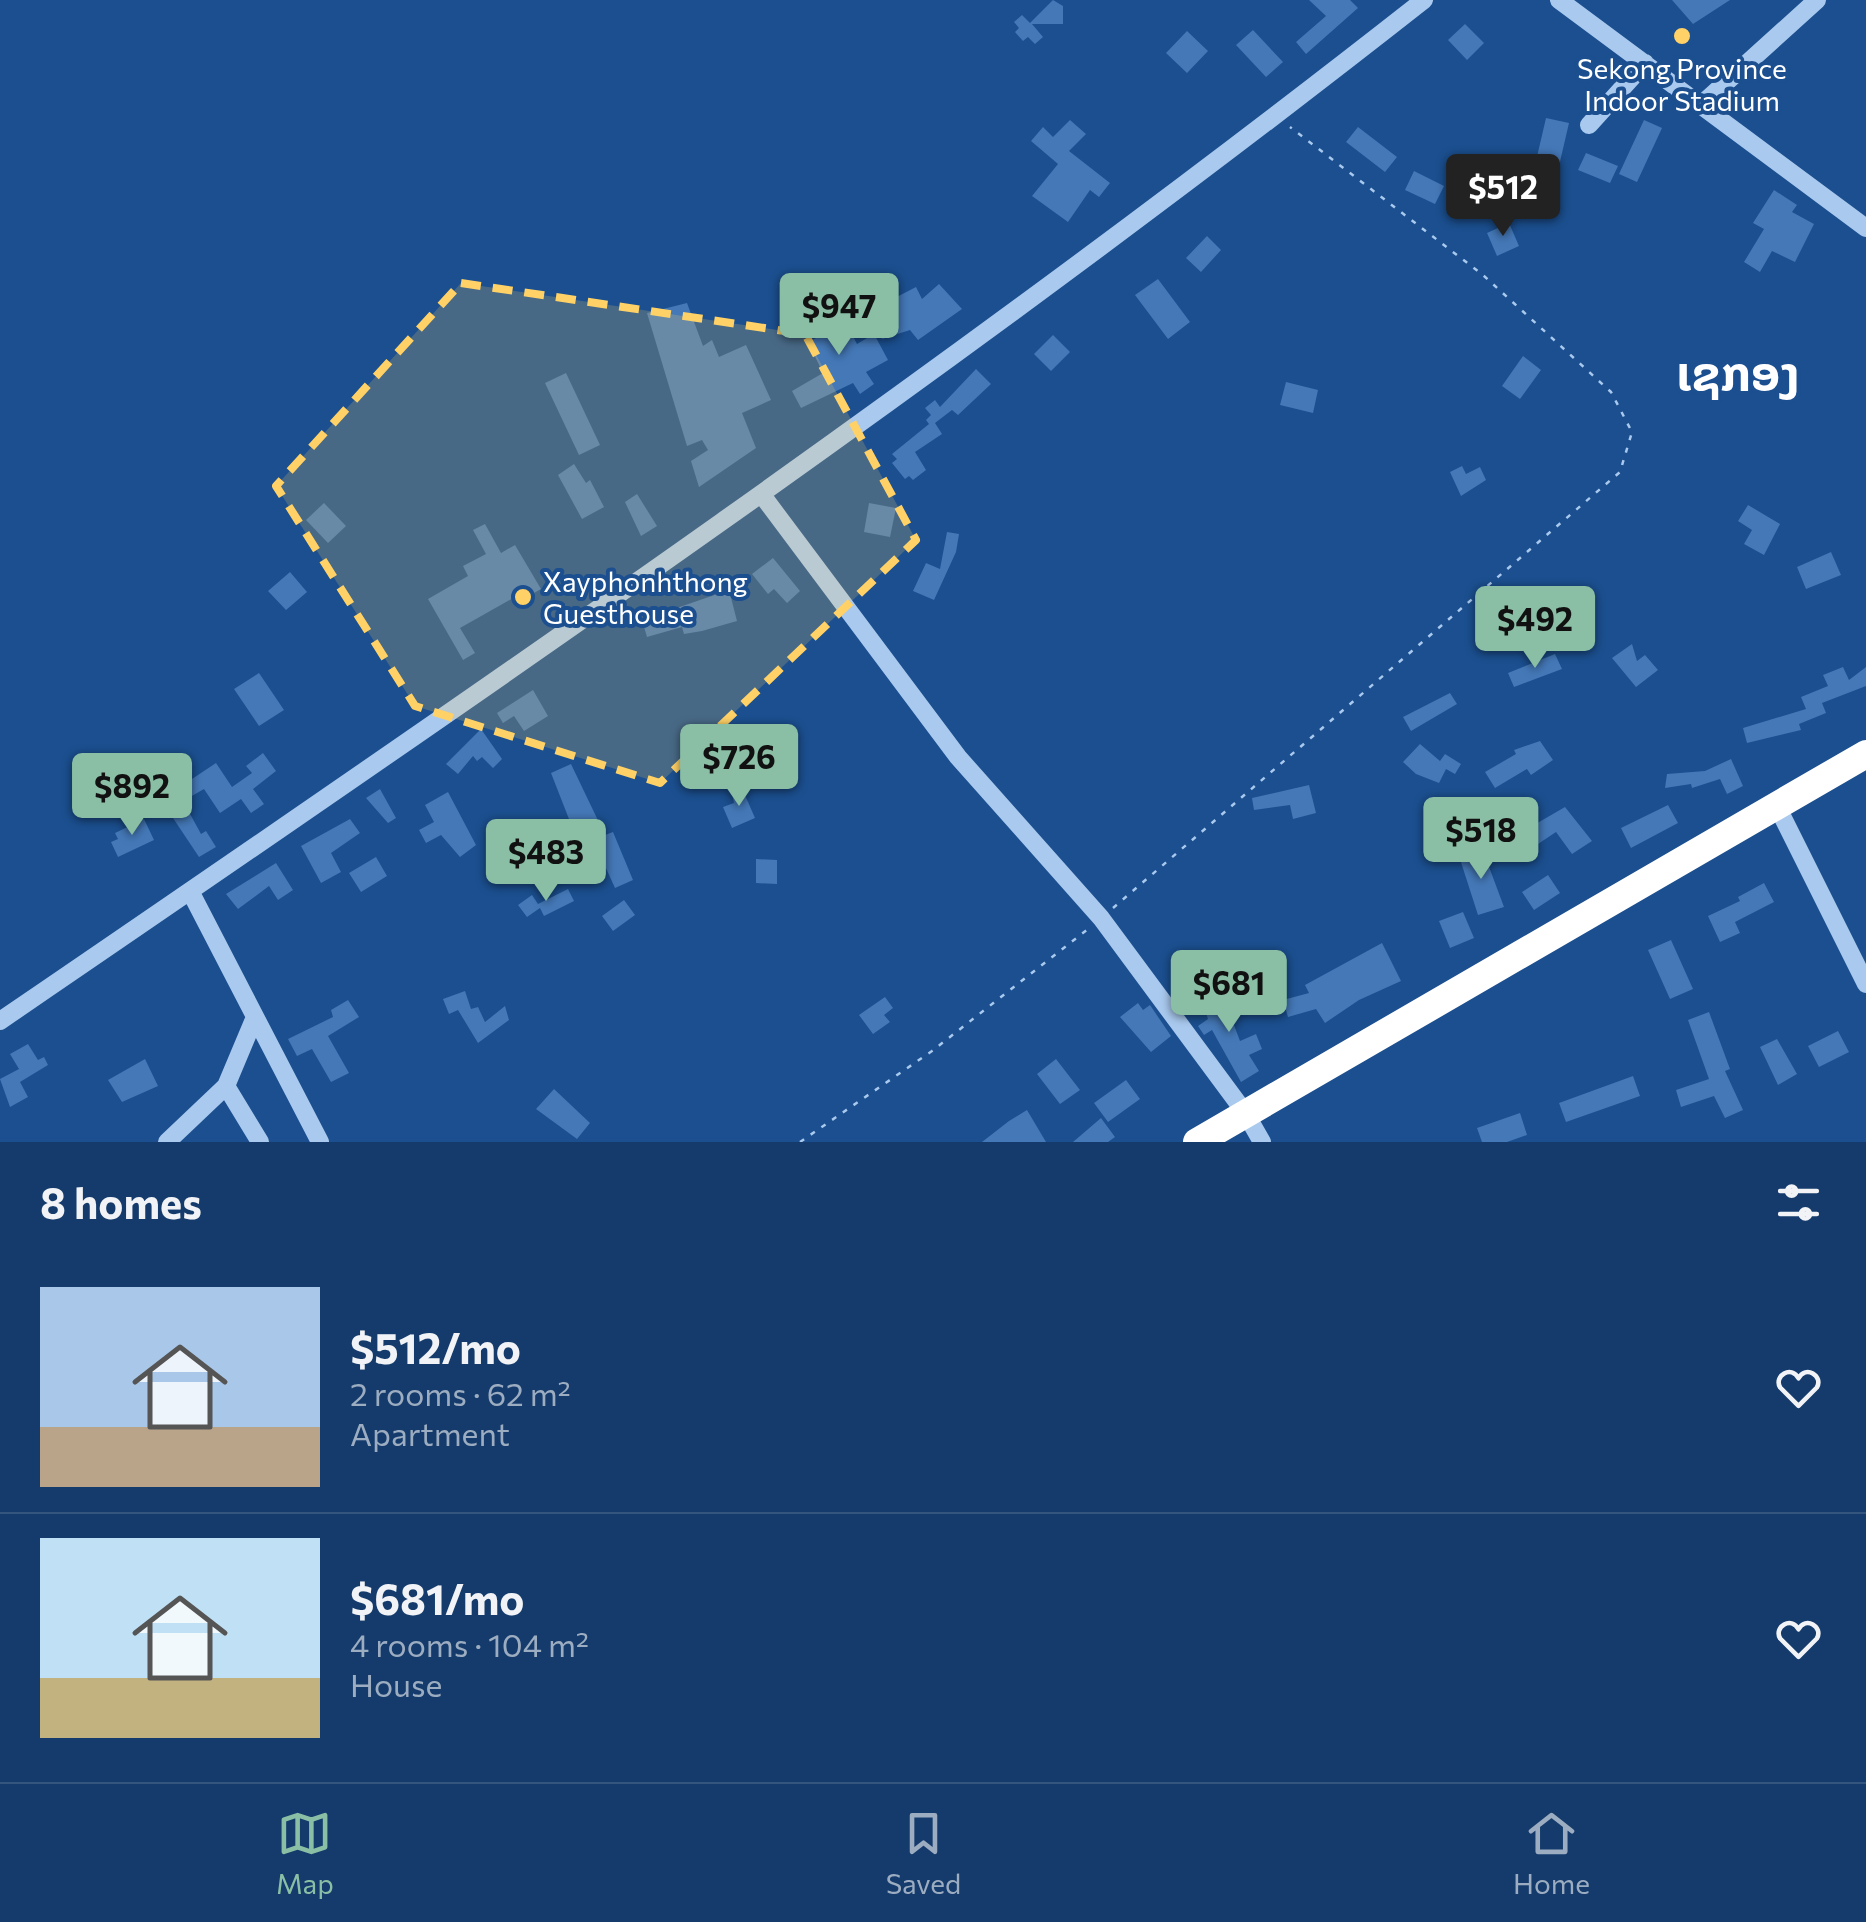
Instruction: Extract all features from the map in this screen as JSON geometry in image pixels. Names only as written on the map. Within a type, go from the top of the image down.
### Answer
[{"type":"highway","points":[[1197,1142],[1866,754]]},
{"type":"street","points":[[0,1021],[762,495],[1276,116],[1424,0]]},
{"type":"street","points":[[1559,0],[1866,228]]},
{"type":"street","points":[[1701,105],[1816,0]]},
{"type":"street","points":[[1589,125],[1644,63]]},
{"type":"street","points":[[762,495],[958,757],[1102,918],[1246,1114],[1262,1142]]},
{"type":"street","points":[[1777,806],[1866,984]]},
{"type":"street","points":[[190,891],[320,1142]]},
{"type":"street","points":[[167,1142],[226,1086],[255,1017]]},
{"type":"street","points":[[226,1086],[260,1142]]},
{"type":"path","points":[[800,1142],[932,1051],[1102,918],[1620,472],[1632,432],[1610,392],[1483,276],[1276,116]]},
{"type":"highlighted area","points":[[461,283],[805,334],[916,540],[660,783],[415,706],[276,486]]},
{"type":"building","points":[[1053,0],[1063,6],[1063,24],[1032,24],[1043,37],[1035,44],[1028,37],[1023,41],[1015,32],[1019,28],[1014,22],[1022,15],[1030,23]]},
{"type":"building","points":[[1309,0],[1350,0],[1358,8],[1306,54],[1296,42],[1326,16]]},
{"type":"building","points":[[1672,0],[1730,0],[1693,24]]},
{"type":"building","points":[[1465,24],[1484,43],[1467,60],[1448,40]]},
{"type":"building","points":[[1253,30],[1283,62],[1266,77],[1236,45]]},
{"type":"building","points":[[1187,31],[1208,51],[1187,73],[1166,53]]},
{"type":"building","points":[[1546,118],[1569,123],[1559,166],[1536,161]]},
{"type":"building","points":[[1070,120],[1086,134],[1069,151],[1110,183],[1099,197],[1090,190],[1068,222],[1032,196],[1058,164],[1031,141],[1043,127],[1053,137]]},
{"type":"building","points":[[1644,120],[1662,128],[1637,182],[1619,174]]},
{"type":"building","points":[[1358,127],[1397,157],[1385,172],[1346,142]]},
{"type":"building","points":[[1586,153],[1618,166],[1610,183],[1578,170]]},
{"type":"building","points":[[1414,171],[1444,186],[1435,204],[1405,190]]},
{"type":"building","points":[[1774,190],[1797,205],[1792,212],[1814,224],[1795,262],[1772,251],[1760,272],[1744,262],[1764,229],[1753,223]]},
{"type":"building","points":[[1509,223],[1519,246],[1497,256],[1487,233]]},
{"type":"building","points":[[1207,236],[1221,250],[1201,272],[1186,258]]},
{"type":"building","points":[[1158,279],[1190,322],[1168,339],[1135,295]]},
{"type":"building","points":[[939,284],[962,309],[918,340],[910,330],[882,339],[868,295],[888,289],[891,300],[916,287],[922,299]]},
{"type":"building","points":[[832,296],[857,344],[874,334],[888,360],[866,372],[874,384],[860,394],[853,383],[801,408],[792,391],[823,373],[808,342],[830,331],[816,304]]},
{"type":"building","points":[[687,303],[703,346],[712,340],[719,357],[746,345],[771,400],[742,413],[756,448],[699,487],[691,461],[708,450],[702,440],[687,446],[647,313]]},
{"type":"building","points":[[1053,335],[1070,352],[1051,371],[1034,354]]},
{"type":"building","points":[[1523,356],[1541,370],[1520,399],[1502,386]]},
{"type":"building","points":[[976,369],[991,384],[958,415],[952,410],[935,423],[942,434],[915,452],[926,470],[913,480],[909,476],[905,479],[892,463],[897,459],[892,454],[929,424],[926,420],[931,415],[925,408],[935,400],[940,407]]},
{"type":"building","points":[[566,373],[600,445],[579,455],[545,383]]},
{"type":"building","points":[[1286,382],[1318,390],[1313,413],[1280,405]]},
{"type":"building","points":[[574,464],[586,483],[590,480],[604,507],[582,519],[558,475]]},
{"type":"building","points":[[1462,466],[1466,474],[1480,467],[1486,480],[1461,496],[1450,472]]},
{"type":"building","points":[[637,494],[657,526],[641,536],[625,502]]},
{"type":"building","points":[[324,503],[346,526],[328,543],[306,520]]},
{"type":"building","points":[[869,503],[896,508],[890,537],[864,532]]},
{"type":"building","points":[[1748,505],[1780,524],[1764,555],[1744,544],[1752,530],[1738,521]]},
{"type":"building","points":[[485,524],[501,553],[515,545],[541,589],[518,602],[515,597],[460,628],[475,653],[463,660],[428,599],[468,576],[463,566],[486,554],[473,530]]},
{"type":"building","points":[[947,532],[959,534],[956,552],[934,600],[913,591],[926,563],[940,569]]},
{"type":"building","points":[[1831,552],[1841,575],[1806,589],[1797,567]]},
{"type":"building","points":[[773,558],[800,591],[787,603],[774,589],[768,594],[752,574]]},
{"type":"building","points":[[290,572],[307,592],[286,610],[268,591]]},
{"type":"building","points":[[729,590],[737,621],[684,634],[682,627],[647,637],[642,620]]},
{"type":"building","points":[[1632,644],[1637,661],[1645,655],[1658,670],[1636,687],[1612,658]]},
{"type":"building","points":[[1555,654],[1562,669],[1514,687],[1508,673]]},
{"type":"building","points":[[1843,667],[1849,680],[1866,667],[1866,686],[1822,703],[1826,713],[1799,724],[1801,730],[1747,743],[1743,728],[1806,709],[1801,697],[1828,686],[1823,675]]},
{"type":"building","points":[[259,673],[284,710],[259,726],[234,689]]},
{"type":"building","points":[[533,690],[548,716],[524,731],[514,716],[503,723],[497,713]]},
{"type":"building","points":[[1450,693],[1457,704],[1411,731],[1403,717]]},
{"type":"building","points":[[481,729],[502,759],[493,768],[482,757],[477,761],[473,756],[458,774],[446,764]]},
{"type":"building","points":[[1540,741],[1553,760],[1531,775],[1527,769],[1495,788],[1485,772],[1516,754],[1514,750]]},
{"type":"building","points":[[1420,744],[1440,761],[1445,754],[1461,764],[1455,774],[1446,769],[1439,783],[1416,774],[1403,762]]},
{"type":"building","points":[[263,753],[276,771],[253,789],[264,804],[251,813],[241,799],[220,813],[204,789],[183,801],[201,834],[206,831],[216,847],[199,857],[163,803],[160,805],[149,786],[155,783],[149,773],[170,761],[183,785],[216,763],[232,787],[252,773],[246,766]]},
{"type":"building","points":[[1731,759],[1743,786],[1727,794],[1720,779],[1692,788],[1691,784],[1665,788],[1667,774],[1705,771]]},
{"type":"building","points":[[571,764],[605,835],[613,832],[633,880],[615,888],[589,831],[576,837],[551,773]]},
{"type":"building","points":[[1309,785],[1316,813],[1293,819],[1290,805],[1254,810],[1252,798]]},
{"type":"building","points":[[741,786],[755,818],[732,828],[723,807],[734,803],[731,789]]},
{"type":"building","points":[[380,789],[396,818],[388,823],[366,798]]},
{"type":"building","points":[[448,792],[476,845],[460,857],[441,835],[426,843],[419,830],[434,822],[425,805]]},
{"type":"building","points":[[1668,805],[1678,823],[1631,848],[1621,828]]},
{"type":"building","points":[[1565,807],[1592,841],[1572,854],[1556,832],[1532,848],[1522,832]]},
{"type":"building","points":[[144,819],[154,840],[118,857],[111,842],[118,839],[115,833]]},
{"type":"building","points":[[350,819],[360,833],[331,853],[341,872],[321,883],[301,846]]},
{"type":"building","points":[[1482,848],[1504,907],[1478,915],[1459,856]]},
{"type":"building","points":[[376,857],[387,876],[361,892],[349,873]]},
{"type":"building","points":[[756,859],[777,860],[777,884],[756,883]]},
{"type":"building","points":[[276,863],[293,890],[278,900],[269,886],[238,909],[226,894]]},
{"type":"building","points":[[1548,875],[1560,893],[1534,910],[1522,892]]},
{"type":"building","points":[[1764,883],[1774,902],[1735,922],[1740,933],[1720,942],[1708,916],[1740,901],[1738,897]]},
{"type":"building","points":[[568,889],[574,901],[544,916],[540,908],[527,917],[518,905],[532,895],[538,904]]},
{"type":"building","points":[[624,900],[635,915],[613,931],[602,916]]},
{"type":"building","points":[[1463,912],[1474,938],[1450,948],[1439,921]]},
{"type":"building","points":[[1671,940],[1693,989],[1670,999],[1648,950]]},
{"type":"building","points":[[1382,943],[1401,981],[1359,1000],[1325,1023],[1316,1009],[1288,1017],[1283,1000],[1309,993],[1305,985]]},
{"type":"building","points":[[1220,988],[1240,1041],[1256,1034],[1262,1049],[1249,1055],[1259,1071],[1241,1082],[1212,1030],[1204,1035],[1198,1026],[1208,1019],[1200,994]]},
{"type":"building","points":[[465,991],[471,1009],[478,1007],[485,1022],[505,1006],[509,1020],[478,1043],[458,1010],[449,1014],[443,999]]},
{"type":"building","points":[[885,997],[893,1008],[884,1015],[890,1022],[873,1034],[859,1015]]},
{"type":"building","points":[[348,1000],[359,1017],[328,1036],[349,1073],[331,1082],[312,1049],[297,1056],[288,1039],[333,1017],[331,1010]]},
{"type":"building","points":[[1138,1003],[1143,1010],[1150,1005],[1171,1036],[1151,1052],[1120,1017]]},
{"type":"building","points":[[1709,1012],[1730,1069],[1725,1071],[1743,1110],[1725,1118],[1714,1096],[1681,1107],[1676,1090],[1709,1079],[1688,1020]]},
{"type":"building","points":[[1838,1031],[1849,1052],[1819,1067],[1808,1046]]},
{"type":"building","points":[[1777,1039],[1797,1074],[1778,1085],[1760,1047]]},
{"type":"building","points":[[28,1044],[38,1060],[44,1057],[48,1065],[20,1082],[28,1097],[10,1107],[0,1079],[19,1069],[10,1054]]},
{"type":"building","points":[[145,1059],[158,1086],[122,1102],[108,1080]]},
{"type":"building","points":[[1056,1059],[1080,1090],[1060,1104],[1037,1074]]},
{"type":"building","points":[[1633,1076],[1640,1096],[1566,1122],[1559,1103]]},
{"type":"building","points":[[1126,1080],[1140,1099],[1108,1122],[1094,1103]]},
{"type":"building","points":[[554,1089],[590,1123],[577,1139],[536,1109]]},
{"type":"building","points":[[1027,1110],[1046,1142],[982,1142],[1009,1121]]},
{"type":"building","points":[[1520,1113],[1527,1135],[1507,1142],[1482,1142],[1477,1128]]},
{"type":"building","points":[[1101,1118],[1115,1137],[1108,1142],[1073,1142]]},
{"type":"place","name":"Sekong Province Indoor Stadium","points":[[1682,36]]},
{"type":"place","name":"Xayphonhthong Guesthouse","points":[[523,597]]},
{"type":"district","name":"ເຊກອງ","points":[[1738,371]]}]
